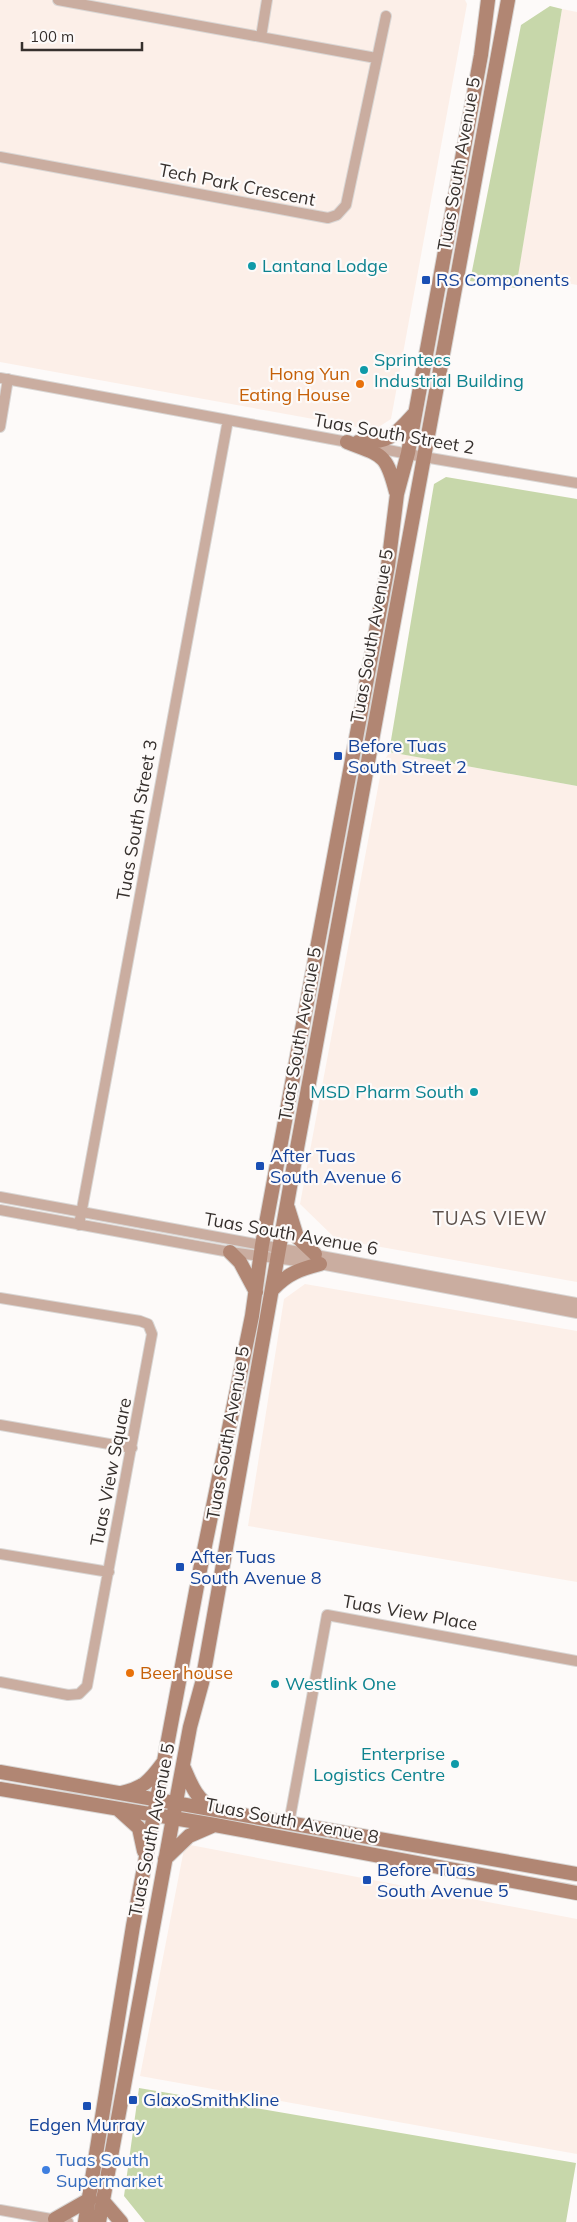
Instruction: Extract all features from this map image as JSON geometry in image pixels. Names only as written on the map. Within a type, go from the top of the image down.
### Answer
[{"type":"main road","name":"Tuas South Avenue 5","points":[[99,2222],[96,2200],[131,1936],[200,1570],[256,1292],[262,1250],[388,566],[397,494],[408,453],[481,56],[485,2]]},
{"type":"main road","name":"Tuas South Avenue 5","points":[[85,2222],[96,2200],[183,1765],[202,1683],[274,1289],[287,1205],[424,457],[510,2]]},
{"type":"main road","points":[[347,442],[376,442],[396,434],[415,413]]},
{"type":"main road","points":[[347,442],[375,453],[385,460],[389,465],[397,494]]},
{"type":"main road","points":[[274,1289],[282,1280],[318,1259],[297,1237],[287,1205]]},
{"type":"main road","points":[[230,1252],[240,1262],[256,1292]]},
{"type":"main road","points":[[118,1793],[134,1790],[148,1783],[165,1760]]},
{"type":"main road","points":[[183,1765],[191,1786],[199,1798],[218,1810]]},
{"type":"main road","name":"Tuas South Avenue 8","points":[[0,1772],[577,1874]]},
{"type":"main road","name":"Tuas South Avenue 8","points":[[0,1789],[215,1824],[577,1893]]},
{"type":"main road","points":[[118,1809],[139,1828],[142,1834],[145,1865]]},
{"type":"main road","points":[[165,1859],[189,1836],[215,1824]]},
{"type":"main road","points":[[60,2221],[96,2200],[121,2222]]},
{"type":"street","points":[[58,0],[376,58]]},
{"type":"street","points":[[261,37],[266,0]]},
{"type":"street","name":"Tech Park Crescent","points":[[0,157],[328,218],[337,215],[346,204],[386,16]]},
{"type":"street","points":[[0,427],[4,379]]},
{"type":"street","name":"Tuas South Street 2","points":[[4,379],[424,457],[577,483]]},
{"type":"street","name":"Tuas South Street 3","points":[[79,1225],[228,420]]},
{"type":"street","name":"Tuas South Avenue 6","points":[[0,1197],[262,1250],[577,1302]]},
{"type":"street","name":"Tuas South Avenue 6","points":[[0,1210],[230,1252],[262,1250]]},
{"type":"street","name":"Tuas South Avenue 6","points":[[318,1259],[577,1313]]},
{"type":"street","name":"Tuas View Square","points":[[0,1298],[140,1321],[148,1324],[152,1334],[87,1686],[79,1694],[68,1695],[0,1682]]},
{"type":"street","points":[[0,1425],[132,1448]]},
{"type":"street","points":[[0,1554],[108,1572]]},
{"type":"street","name":"Tuas View Place","points":[[289,1822],[327,1615],[577,1660]]},
{"type":"street","points":[[0,2210],[60,2221]]},
{"type":"shaded area","points":[[0,0],[465,0],[467,4],[391,419],[374,430],[0,362]]},
{"type":"shaded area","points":[[562,9],[577,12],[577,285],[518,274]]},
{"type":"shaded area","points":[[389,752],[577,786],[577,1282],[336,1239],[300,1204],[382,766]]},
{"type":"shaded area","points":[[305,1284],[577,1331],[577,1582],[248,1526],[284,1299]]},
{"type":"shaded area","points":[[185,1844],[577,1919],[577,2154],[140,2076]]},
{"type":"green space","points":[[550,6],[562,9],[516,288],[470,281],[521,25]]},
{"type":"green space","points":[[446,477],[577,499],[577,786],[389,752],[434,484]]},
{"type":"green space","points":[[139,2088],[576,2163],[566,2222],[145,2222],[124,2196]]},
{"type":"place","name":"Lantana Lodge","points":[[252,266]]},
{"type":"place","name":"RS Components","points":[[426,280]]},
{"type":"place","name":"Sprintecs Industrial Building","points":[[364,370]]},
{"type":"place","name":"Hong Yun Eating House","points":[[360,384]]},
{"type":"place","name":"Before Tuas South Street 2","points":[[338,756]]},
{"type":"place","name":"MSD Pharm South","points":[[474,1092]]},
{"type":"place","name":"After Tuas South Avenue 6","points":[[260,1166]]},
{"type":"place","name":"After Tuas South Avenue 8","points":[[180,1567]]},
{"type":"place","name":"Beer house","points":[[130,1673]]},
{"type":"place","name":"Westlink One","points":[[275,1684]]},
{"type":"place","name":"Enterprise Logistics Centre","points":[[455,1764]]},
{"type":"place","name":"Before Tuas South Avenue 5","points":[[367,1880]]},
{"type":"place","name":"GlaxoSmithKline","points":[[133,2100]]},
{"type":"place","name":"Edgen Murray","points":[[87,2106]]},
{"type":"place","name":"Tuas South Supermarket","points":[[46,2170]]},
{"type":"district","name":"TUAS VIEW","points":[[490,1218]]}]
